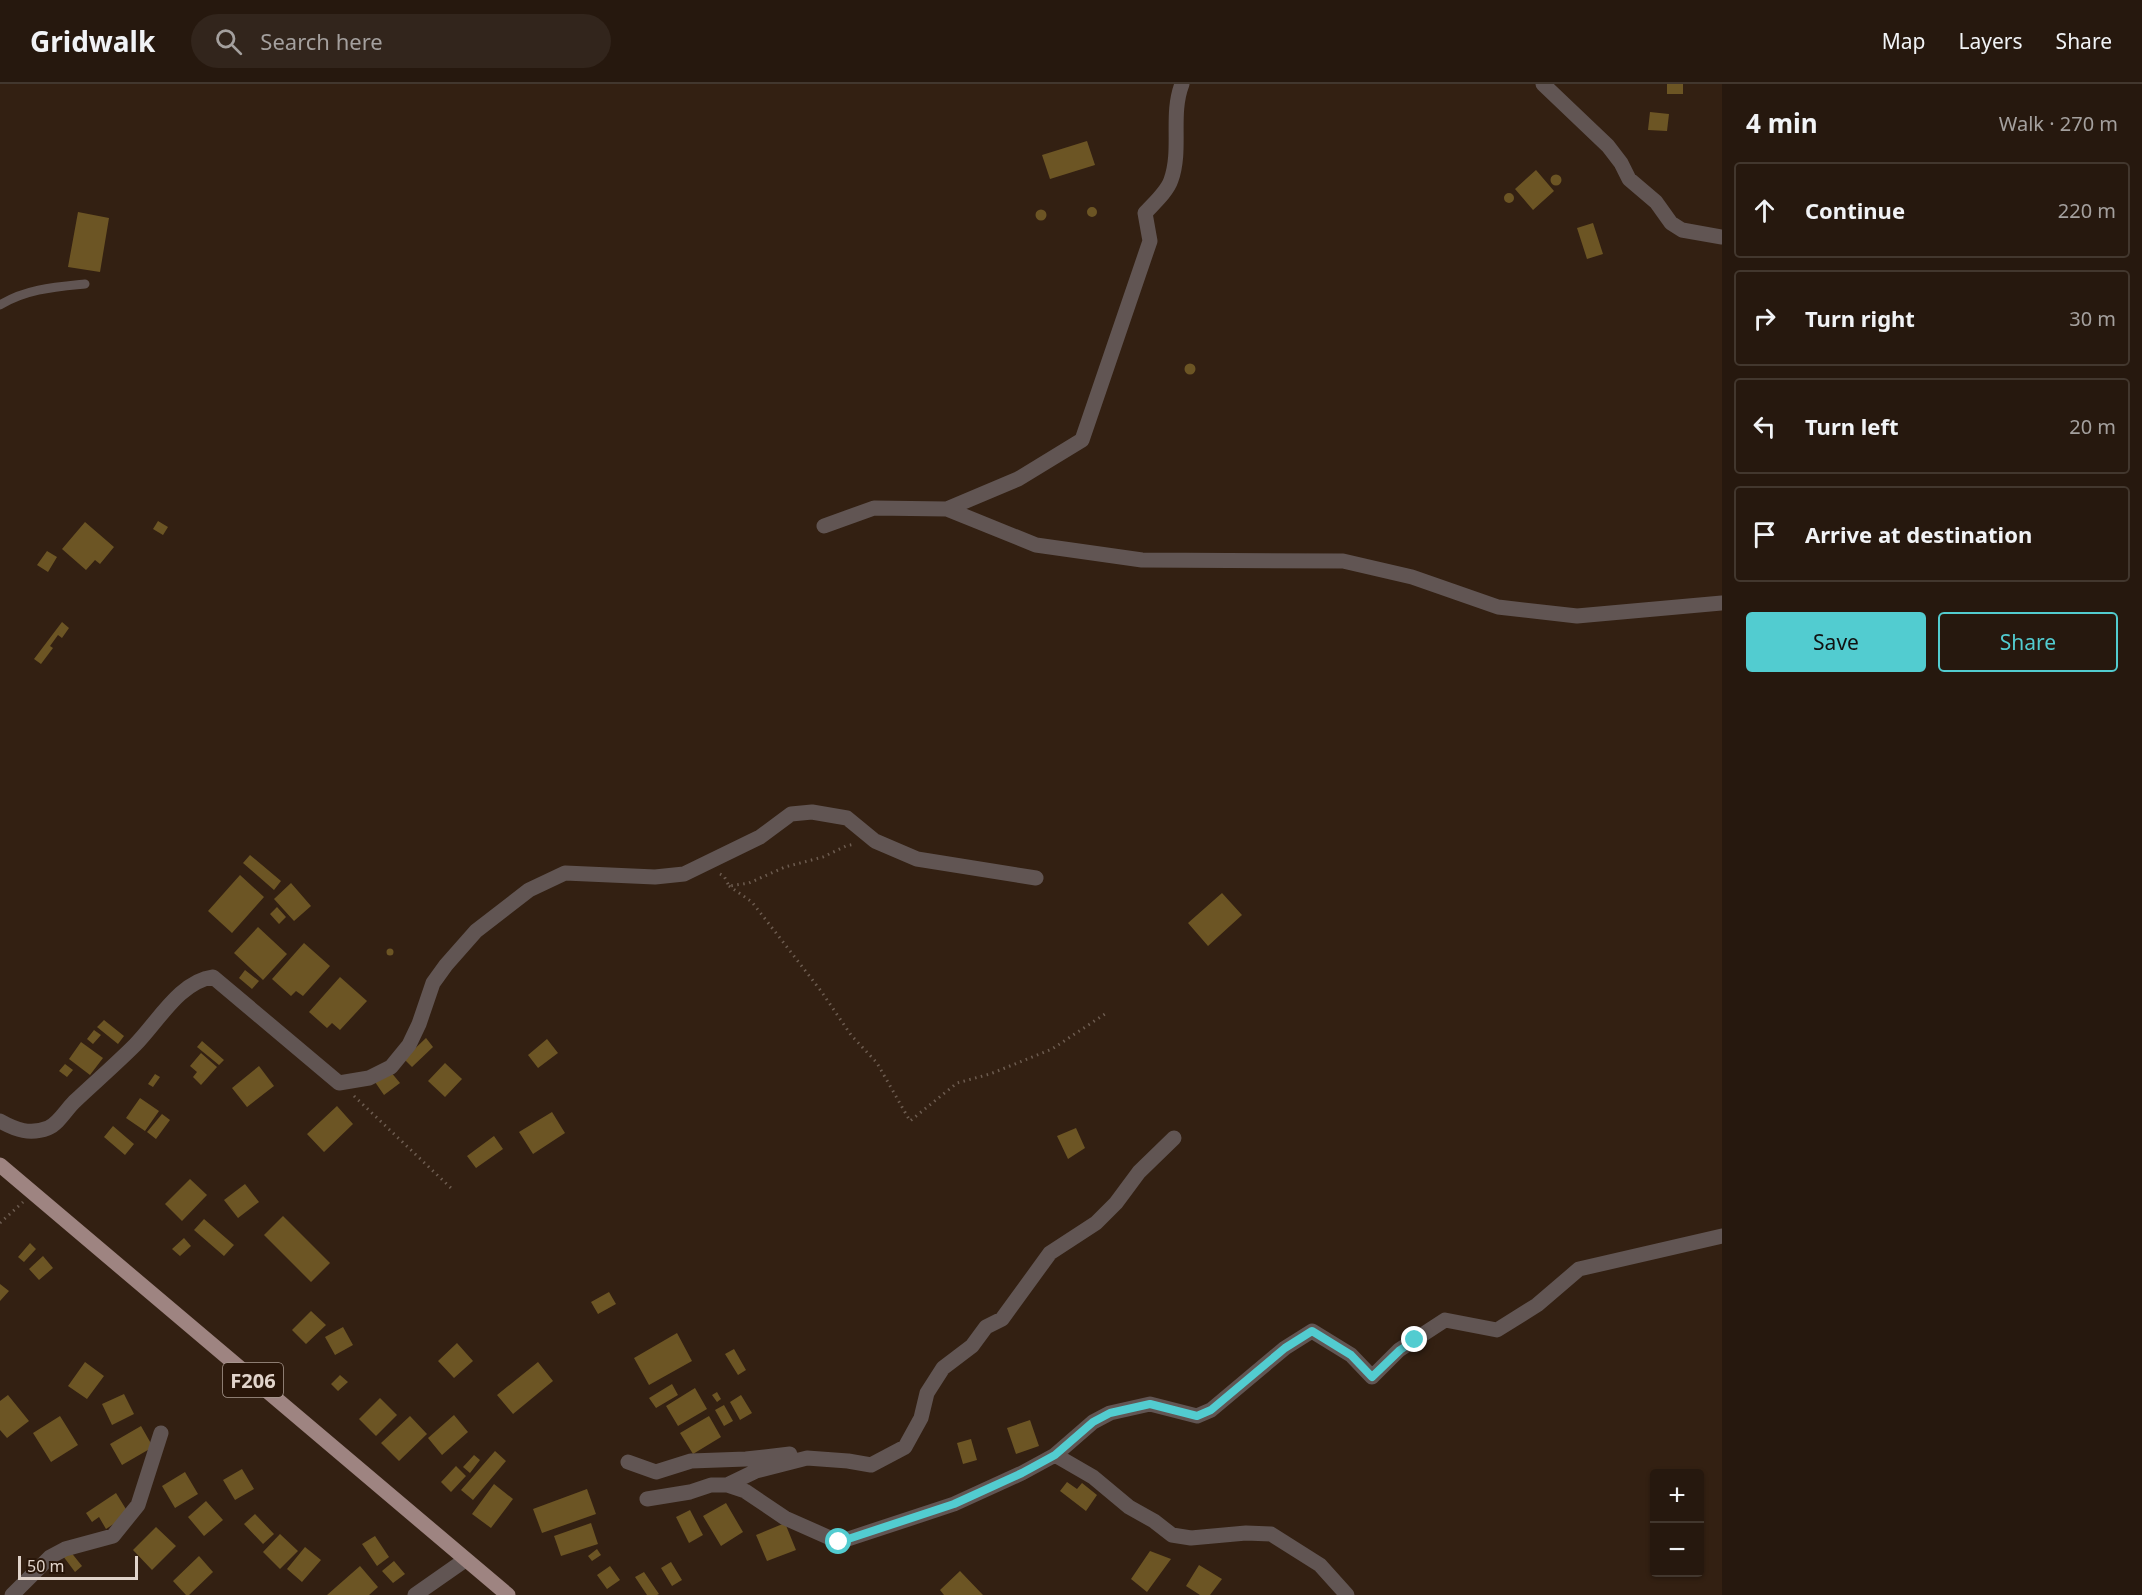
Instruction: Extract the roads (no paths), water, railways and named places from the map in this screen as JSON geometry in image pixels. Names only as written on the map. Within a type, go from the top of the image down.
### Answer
[{"type":"main road","name":"F206","points":[[0,1165],[508,1595]]},
{"type":"street","points":[[947,509],[1018,479],[1082,440],[1150,241],[1145,213],[1170,183],[1177,154],[1176,97],[1182,84]]},
{"type":"street","points":[[1543,84],[1608,146],[1621,162],[1629,179],[1656,202],[1671,223],[1682,230],[1722,237]]},
{"type":"street","points":[[824,526],[874,508],[947,509],[1036,545],[1142,560],[1343,561],[1412,577],[1498,607],[1577,616],[1722,603]]},
{"type":"street","points":[[0,1121],[15,1130],[31,1132],[50,1127],[135,1045],[177,996],[203,978],[213,977],[339,1083],[369,1078],[391,1066],[409,1045],[434,983],[446,965],[476,932],[529,890],[565,873],[655,877],[684,874],[760,837],[791,814],[812,812],[847,819],[874,841],[917,859],[1036,878]]},
{"type":"street","points":[[727,1485],[756,1471],[807,1458],[871,1465],[905,1447],[921,1418],[927,1393],[943,1368],[972,1346],[986,1327],[1002,1319],[1050,1253],[1096,1223],[1116,1203],[1139,1172],[1174,1138]]},
{"type":"street","points":[[647,1499],[690,1492],[711,1485],[727,1485],[745,1491],[785,1518],[839,1542],[954,1504],[1022,1473],[1055,1455],[1093,1422],[1110,1413],[1150,1404],[1197,1416],[1211,1410],[1285,1348],[1312,1331],[1351,1355],[1372,1377],[1400,1350],[1445,1320],[1497,1330],[1537,1305],[1579,1269],[1722,1236]]},
{"type":"street","points":[[12,1595],[50,1557],[65,1549],[113,1536],[138,1505],[161,1433]]},
{"type":"street","points":[[628,1462],[656,1472],[691,1461],[746,1459],[786,1455],[807,1450],[827,1459]]},
{"type":"street","points":[[1055,1455],[1093,1477],[1129,1507],[1154,1521],[1172,1535],[1191,1538],[1271,1533],[1320,1565],[1347,1595]]},
{"type":"street","points":[[415,1595],[465,1560]]},
{"type":"lane","points":[[0,305],[24,293],[52,287],[85,284]]}]
